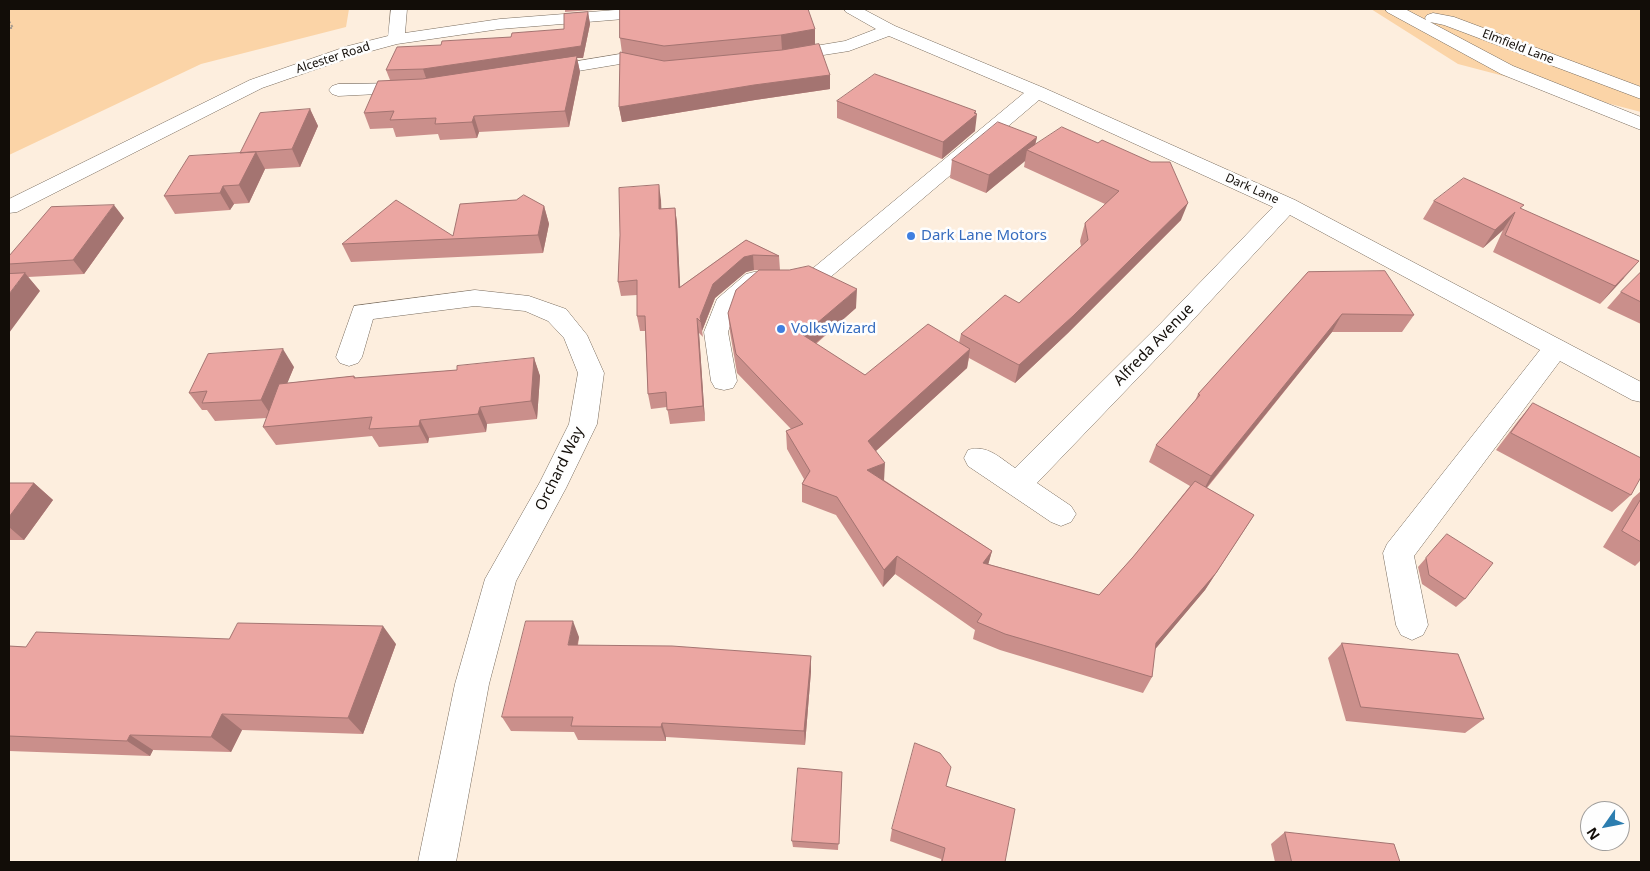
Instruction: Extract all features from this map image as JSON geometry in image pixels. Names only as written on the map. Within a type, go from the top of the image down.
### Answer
[{"type":"street","points":[[396,39],[399,9]]},
{"type":"street","name":"Alcester Road","points":[[9,207],[256,84],[354,50],[396,39],[500,24],[649,10],[686,9]]},
{"type":"street","name":"Dark Lane","points":[[852,9],[889,30],[1037,92],[1288,205],[1641,393]]},
{"type":"street","points":[[1393,9],[1507,70],[1641,124]]},
{"type":"street","name":"Elmfield Lane","points":[[1393,9],[1448,21],[1641,93]]},
{"type":"street","points":[[772,58],[849,46],[889,30]]},
{"type":"street","points":[[529,73],[620,59],[666,68],[676,67]]},
{"type":"street","points":[[368,89],[380,72]]},
{"type":"street","points":[[338,90],[427,88]]},
{"type":"street","points":[[724,381],[716,332],[724,305],[754,279],[790,280],[819,275],[1037,92]]},
{"type":"street","name":"Alfreda Avenue","points":[[1018,484],[1288,205]]},
{"type":"street","name":"Orchard Way","points":[[348,357],[363,312],[475,298],[529,304],[557,315],[575,335],[591,373],[583,424],[552,488],[501,579],[472,684],[437,862]]},
{"type":"street","points":[[1412,625],[1398,552],[1442,498],[1556,348]]},
{"type":"street","points":[[978,458],[1061,514]]},
{"type":"path","points":[[9,22],[13,28],[9,28]]},
{"type":"shaded area","points":[[9,9],[349,9],[346,27],[201,64],[9,155]]},
{"type":"shaded area","points":[[1371,9],[1641,9],[1641,112],[1458,64]]},
{"type":"building","points":[[620,9],[808,9],[815,29],[781,35],[664,46],[620,38]]},
{"type":"building","points":[[588,12],[581,46],[423,69],[386,70],[397,47],[441,45],[442,41],[511,37],[512,33],[564,29],[564,14]]},
{"type":"building","points":[[819,44],[830,75],[754,85],[619,107],[620,52],[664,61],[782,50]]},
{"type":"building","points":[[577,56],[565,111],[474,116],[472,122],[435,124],[436,118],[390,120],[394,111],[364,113],[378,81],[422,79]]},
{"type":"building","points":[[875,74],[976,111],[974,113],[977,114],[943,142],[837,101]]},
{"type":"building","points":[[310,109],[292,149],[240,153],[260,113]]},
{"type":"building","points":[[998,122],[1037,137],[989,175],[952,160]]},
{"type":"building","points":[[1062,127],[1098,143],[1102,140],[1151,162],[1170,162],[1188,203],[1073,316],[1019,365],[961,334],[1005,295],[1019,303],[1088,240],[1085,223],[1119,191],[1027,150]]},
{"type":"building","points":[[256,152],[239,185],[223,186],[220,193],[164,196],[189,156]]},
{"type":"building","points":[[1464,178],[1524,205],[1520,208],[1639,261],[1615,286],[1505,235],[1515,212],[1495,230],[1434,201]]},
{"type":"building","points":[[659,185],[659,209],[675,208],[679,288],[746,240],[779,256],[753,255],[744,257],[713,284],[700,317],[701,322],[697,318],[703,406],[667,410],[666,392],[648,394],[645,316],[637,316],[637,280],[618,282],[619,188]]},
{"type":"building","points":[[524,195],[544,206],[538,235],[342,244],[396,200],[453,236],[460,204],[516,200]]},
{"type":"building","points":[[114,205],[73,260],[9,264],[9,256],[51,207]]},
{"type":"building","points":[[809,266],[857,289],[803,335],[865,375],[928,324],[970,349],[868,441],[885,463],[867,470],[992,551],[983,563],[1099,595],[1133,557],[1195,481],[1254,515],[1216,573],[1156,643],[1152,677],[1005,634],[977,622],[982,614],[897,556],[884,570],[837,497],[802,484],[810,471],[786,431],[803,424],[736,354],[728,313],[736,290],[759,270],[789,270]]},
{"type":"building","points":[[1385,271],[1414,315],[1342,314],[1211,476],[1156,445],[1200,395],[1198,394],[1308,272]]},
{"type":"building","points":[[1641,272],[1641,302],[1621,292]]},
{"type":"building","points":[[25,273],[9,294],[9,274]]},
{"type":"building","points":[[283,349],[261,400],[202,403],[207,391],[189,393],[208,354]]},
{"type":"building","points":[[534,358],[531,401],[480,407],[478,414],[420,420],[419,426],[369,429],[372,417],[263,427],[279,384],[354,376],[354,378],[457,370],[457,366]]},
{"type":"building","points":[[1533,403],[1641,458],[1641,477],[1631,495],[1511,433]]},
{"type":"building","points":[[9,483],[34,483],[9,517]]},
{"type":"building","points":[[1641,499],[1641,542],[1622,531]]},
{"type":"building","points":[[1447,534],[1493,563],[1465,599],[1429,575],[1426,558]]},
{"type":"building","points":[[526,621],[573,621],[568,645],[672,646],[811,656],[804,731],[662,723],[661,727],[571,726],[573,717],[502,717]]},
{"type":"building","points":[[238,623],[383,626],[348,718],[222,714],[211,737],[130,735],[127,741],[9,736],[9,646],[26,647],[36,632],[229,639]]},
{"type":"building","points":[[1342,643],[1458,654],[1484,719],[1361,707]]},
{"type":"building","points":[[915,743],[940,753],[951,767],[946,786],[1015,809],[1005,862],[942,862],[945,848],[892,829]]},
{"type":"building","points":[[798,768],[842,772],[839,844],[792,841]]},
{"type":"building","points":[[1285,832],[1394,844],[1400,862],[1292,862]]},
{"type":"place","name":"Dark Lane Motors","points":[[911,236]]},
{"type":"place","name":"VolksWizard","points":[[781,329]]}]
